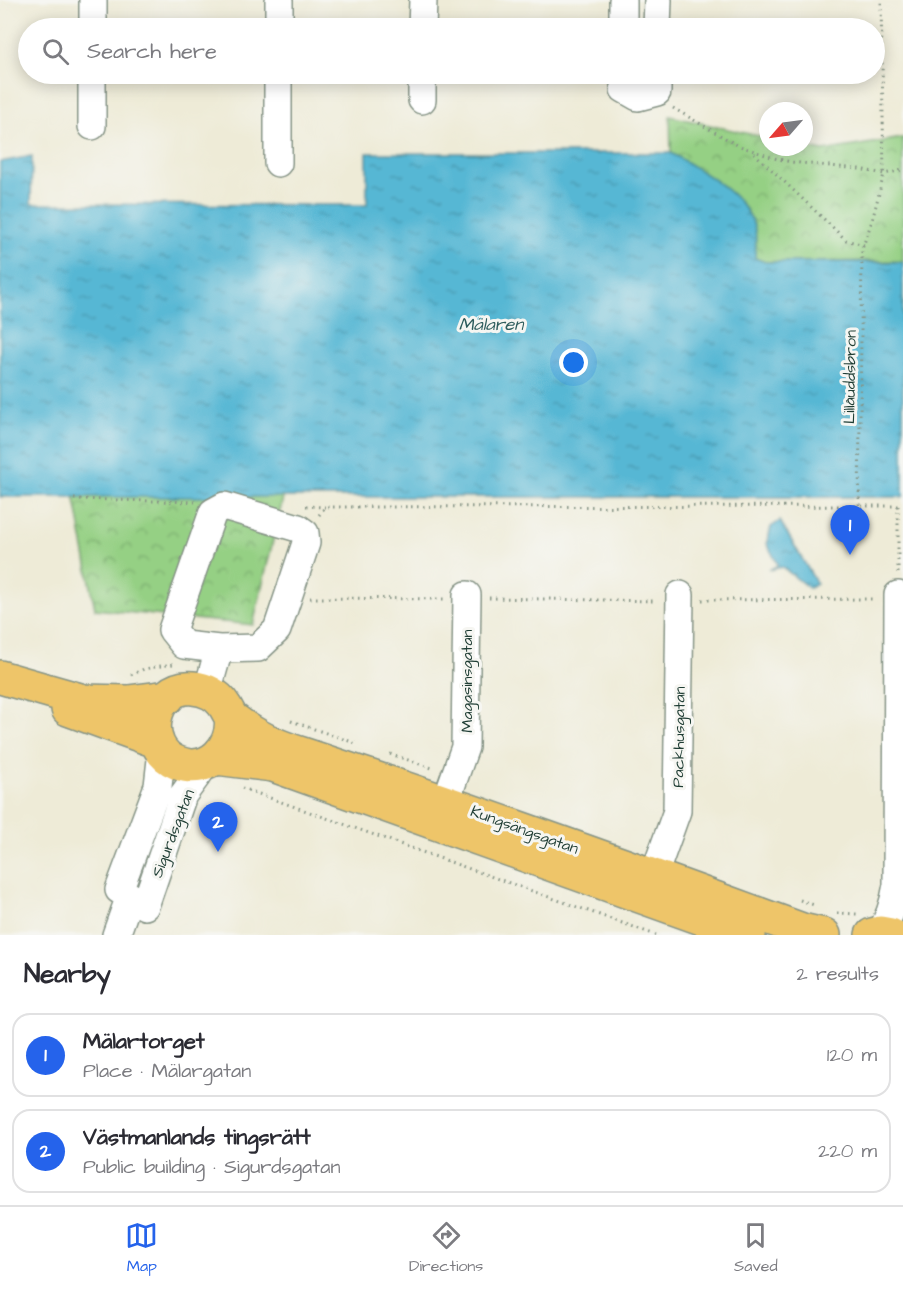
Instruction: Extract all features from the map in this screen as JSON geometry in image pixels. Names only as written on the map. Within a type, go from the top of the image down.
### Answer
[{"type":"main road","points":[[2,678],[84,701],[128,702],[168,697]]},
{"type":"main road","points":[[2,678],[82,715],[159,746],[178,764],[191,767],[210,761],[225,749],[231,738],[231,717],[224,704],[207,692],[192,688],[178,691],[168,697],[158,708],[154,720],[159,746]]},
{"type":"main road","name":"Kungsängsgatan","points":[[231,717],[269,743],[450,788],[654,875],[802,930],[825,918]]},
{"type":"main road","name":"Kungsängsgatan","points":[[210,761],[273,765],[749,935]]},
{"type":"street","points":[[93,0],[93,18]]},
{"type":"street","points":[[279,0],[279,18]]},
{"type":"street","points":[[423,0],[423,18]]},
{"type":"street","points":[[623,0],[623,18]]},
{"type":"street","points":[[657,18],[658,0]]},
{"type":"street","points":[[92,126],[93,84]]},
{"type":"street","points":[[278,84],[278,163]]},
{"type":"street","points":[[624,84],[624,89],[638,97],[656,84]]},
{"type":"street","points":[[224,506],[298,528],[305,533],[306,543],[277,630],[258,648],[219,649],[184,645],[172,630],[213,512],[224,506]]},
{"type":"street","name":"Magasinsgatan","points":[[450,788],[465,747],[466,595]]},
{"type":"street","name":"Packhusgatan","points":[[654,875],[677,811],[680,595]]},
{"type":"street","points":[[892,914],[901,706],[900,601]]},
{"type":"street","points":[[207,692],[219,649]]},
{"type":"street","name":"Sigurdsgatan","points":[[132,897],[158,786],[159,746]]},
{"type":"street","name":"Sigurdsgatan","points":[[132,897],[183,795],[210,761]]},
{"type":"street","points":[[116,935],[132,897]]},
{"type":"path","name":"Lillåuddsbron","points":[[881,0],[881,18]]},
{"type":"path","points":[[657,84],[657,98],[703,127],[752,150],[790,162],[884,174],[903,170]]},
{"type":"path","name":"Lillåuddsbron","points":[[859,505],[863,247],[884,174],[882,84]]},
{"type":"path","points":[[752,150],[846,240],[863,247]]},
{"type":"path","points":[[288,598],[452,599],[466,595],[486,598],[665,601],[680,595],[687,600],[892,599],[900,601],[901,506],[325,507],[305,533]]},
{"type":"path","points":[[129,676],[144,669],[174,664]]},
{"type":"path","points":[[284,718],[358,744]]},
{"type":"path","points":[[380,751],[450,788]]},
{"type":"path","points":[[237,786],[656,935]]},
{"type":"path","points":[[790,896],[825,918],[838,913],[860,914],[886,904],[892,914]]},
{"type":"green space","points":[[670,116],[759,136],[759,156],[813,156],[813,149],[823,151],[903,138],[903,261],[765,262],[754,258],[755,230],[703,173],[671,153]]},
{"type":"green space","points":[[74,494],[284,494],[253,625],[95,609]]},
{"type":"water","name":"Mälaren","points":[[367,153],[671,153],[721,185],[743,206],[751,217],[755,230],[755,258],[765,262],[903,262],[903,497],[0,497],[0,162],[32,156],[31,204],[367,205]]},
{"type":"water","points":[[780,521],[817,584],[809,588],[782,567],[769,570],[778,565],[767,544],[771,527]]},
{"type":"place","name":"Mälartorget","points":[[850,555]]},
{"type":"place","name":"Västmanlands tingsrätt","points":[[218,852]]}]
